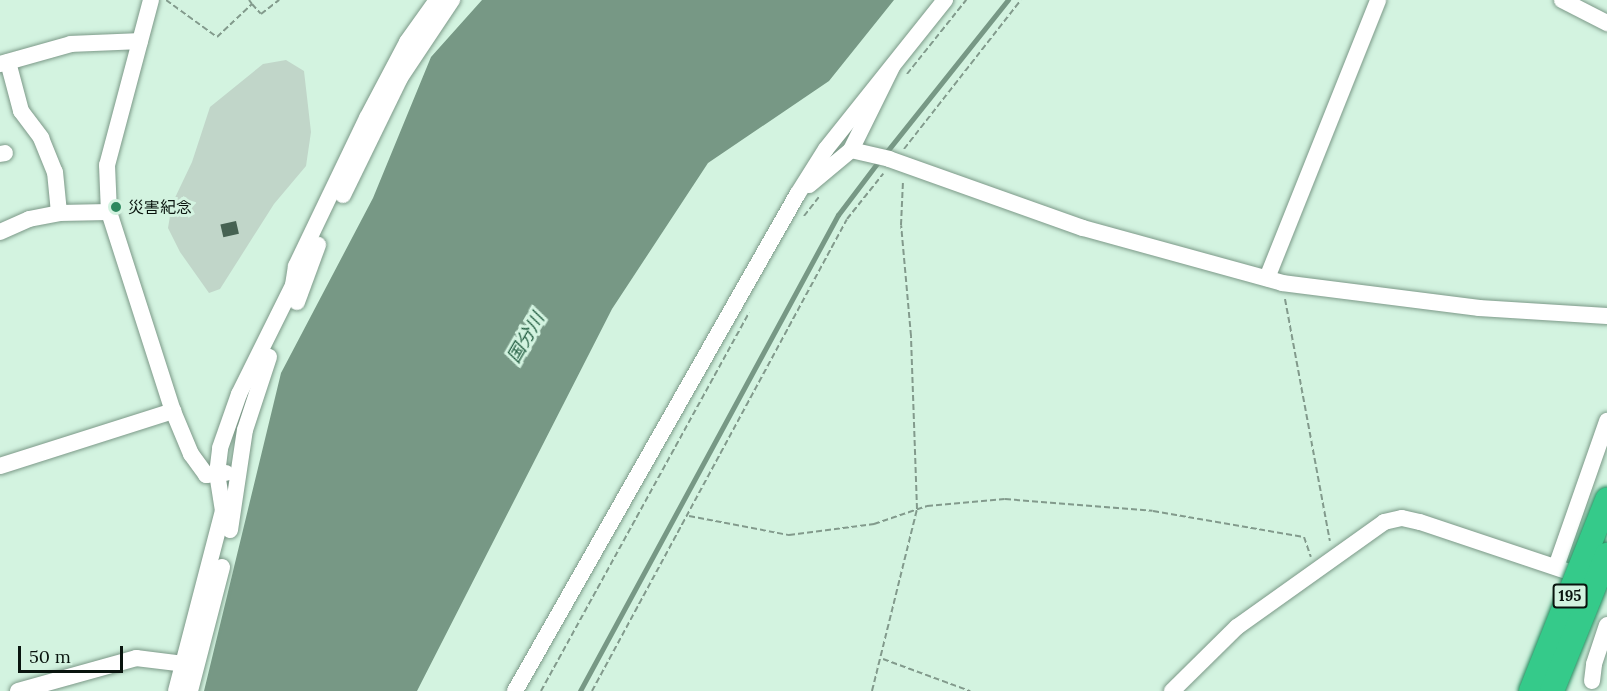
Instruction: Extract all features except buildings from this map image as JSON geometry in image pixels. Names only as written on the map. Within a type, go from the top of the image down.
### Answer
[{"type":"highway","name":"195","points":[[1531,691],[1607,500]]},
{"type":"highway","name":"195","points":[[1552,691],[1607,555]]},
{"type":"street","points":[[150,0],[107,165],[109,212],[173,411],[196,461],[206,475],[242,471]]},
{"type":"street","points":[[176,691],[223,511],[217,474],[220,448],[239,394],[293,285],[296,266],[367,118],[407,42],[437,0]]},
{"type":"street","points":[[190,691],[242,471],[245,430],[260,376],[303,289],[311,260],[400,78],[452,0]]},
{"type":"street","points":[[515,691],[797,195],[826,148],[945,0]]},
{"type":"street","points":[[1275,281],[1378,0]]},
{"type":"street","points":[[1562,0],[1607,23]]},
{"type":"street","points":[[59,213],[55,172],[40,138],[21,111],[4,63],[71,44],[140,40]]},
{"type":"street","points":[[797,195],[857,152],[892,67]]},
{"type":"street","points":[[857,152],[896,162],[1083,228],[1275,281],[1479,308],[1607,315]]},
{"type":"street","points":[[0,231],[29,219],[59,213],[109,212]]},
{"type":"street","points":[[0,466],[173,411]]},
{"type":"street","points":[[1556,567],[1607,421]]},
{"type":"street","points":[[1172,691],[1237,627],[1384,522],[1401,518],[1607,585]]},
{"type":"street","points":[[1592,681],[1594,664],[1607,625]]},
{"type":"street","points":[[18,691],[136,658],[184,663]]},
{"type":"path","points":[[166,0],[217,37],[252,4]]},
{"type":"path","points":[[249,0],[261,14],[279,0]]},
{"type":"path","points":[[902,84],[966,0]]},
{"type":"path","points":[[592,691],[848,219],[896,162],[1021,0]]},
{"type":"path","points":[[872,691],[882,659],[917,509],[911,336],[896,162]]},
{"type":"path","points":[[798,224],[823,193]]},
{"type":"path","points":[[1275,281],[1333,559]]},
{"type":"path","points":[[541,691],[752,307]]},
{"type":"path","points":[[688,516],[789,535],[874,524],[917,509],[1005,499],[1153,511],[1304,537],[1316,571]]},
{"type":"path","points":[[882,659],[970,691]]},
{"type":"shaded area","points":[[286,60],[304,71],[311,132],[306,166],[274,204],[220,289],[209,293],[180,252],[168,228],[172,204],[192,162],[210,107],[263,64]]},
{"type":"water","name":"国分川","points":[[482,0],[894,0],[829,81],[708,163],[612,309],[417,691],[204,691],[281,373],[373,198],[431,57]]},
{"type":"waterway","points":[[885,154],[1008,0]]},
{"type":"waterway","points":[[580,691],[838,215],[879,161]]},
{"type":"place","name":"災害紀念","points":[[116,207]]}]
